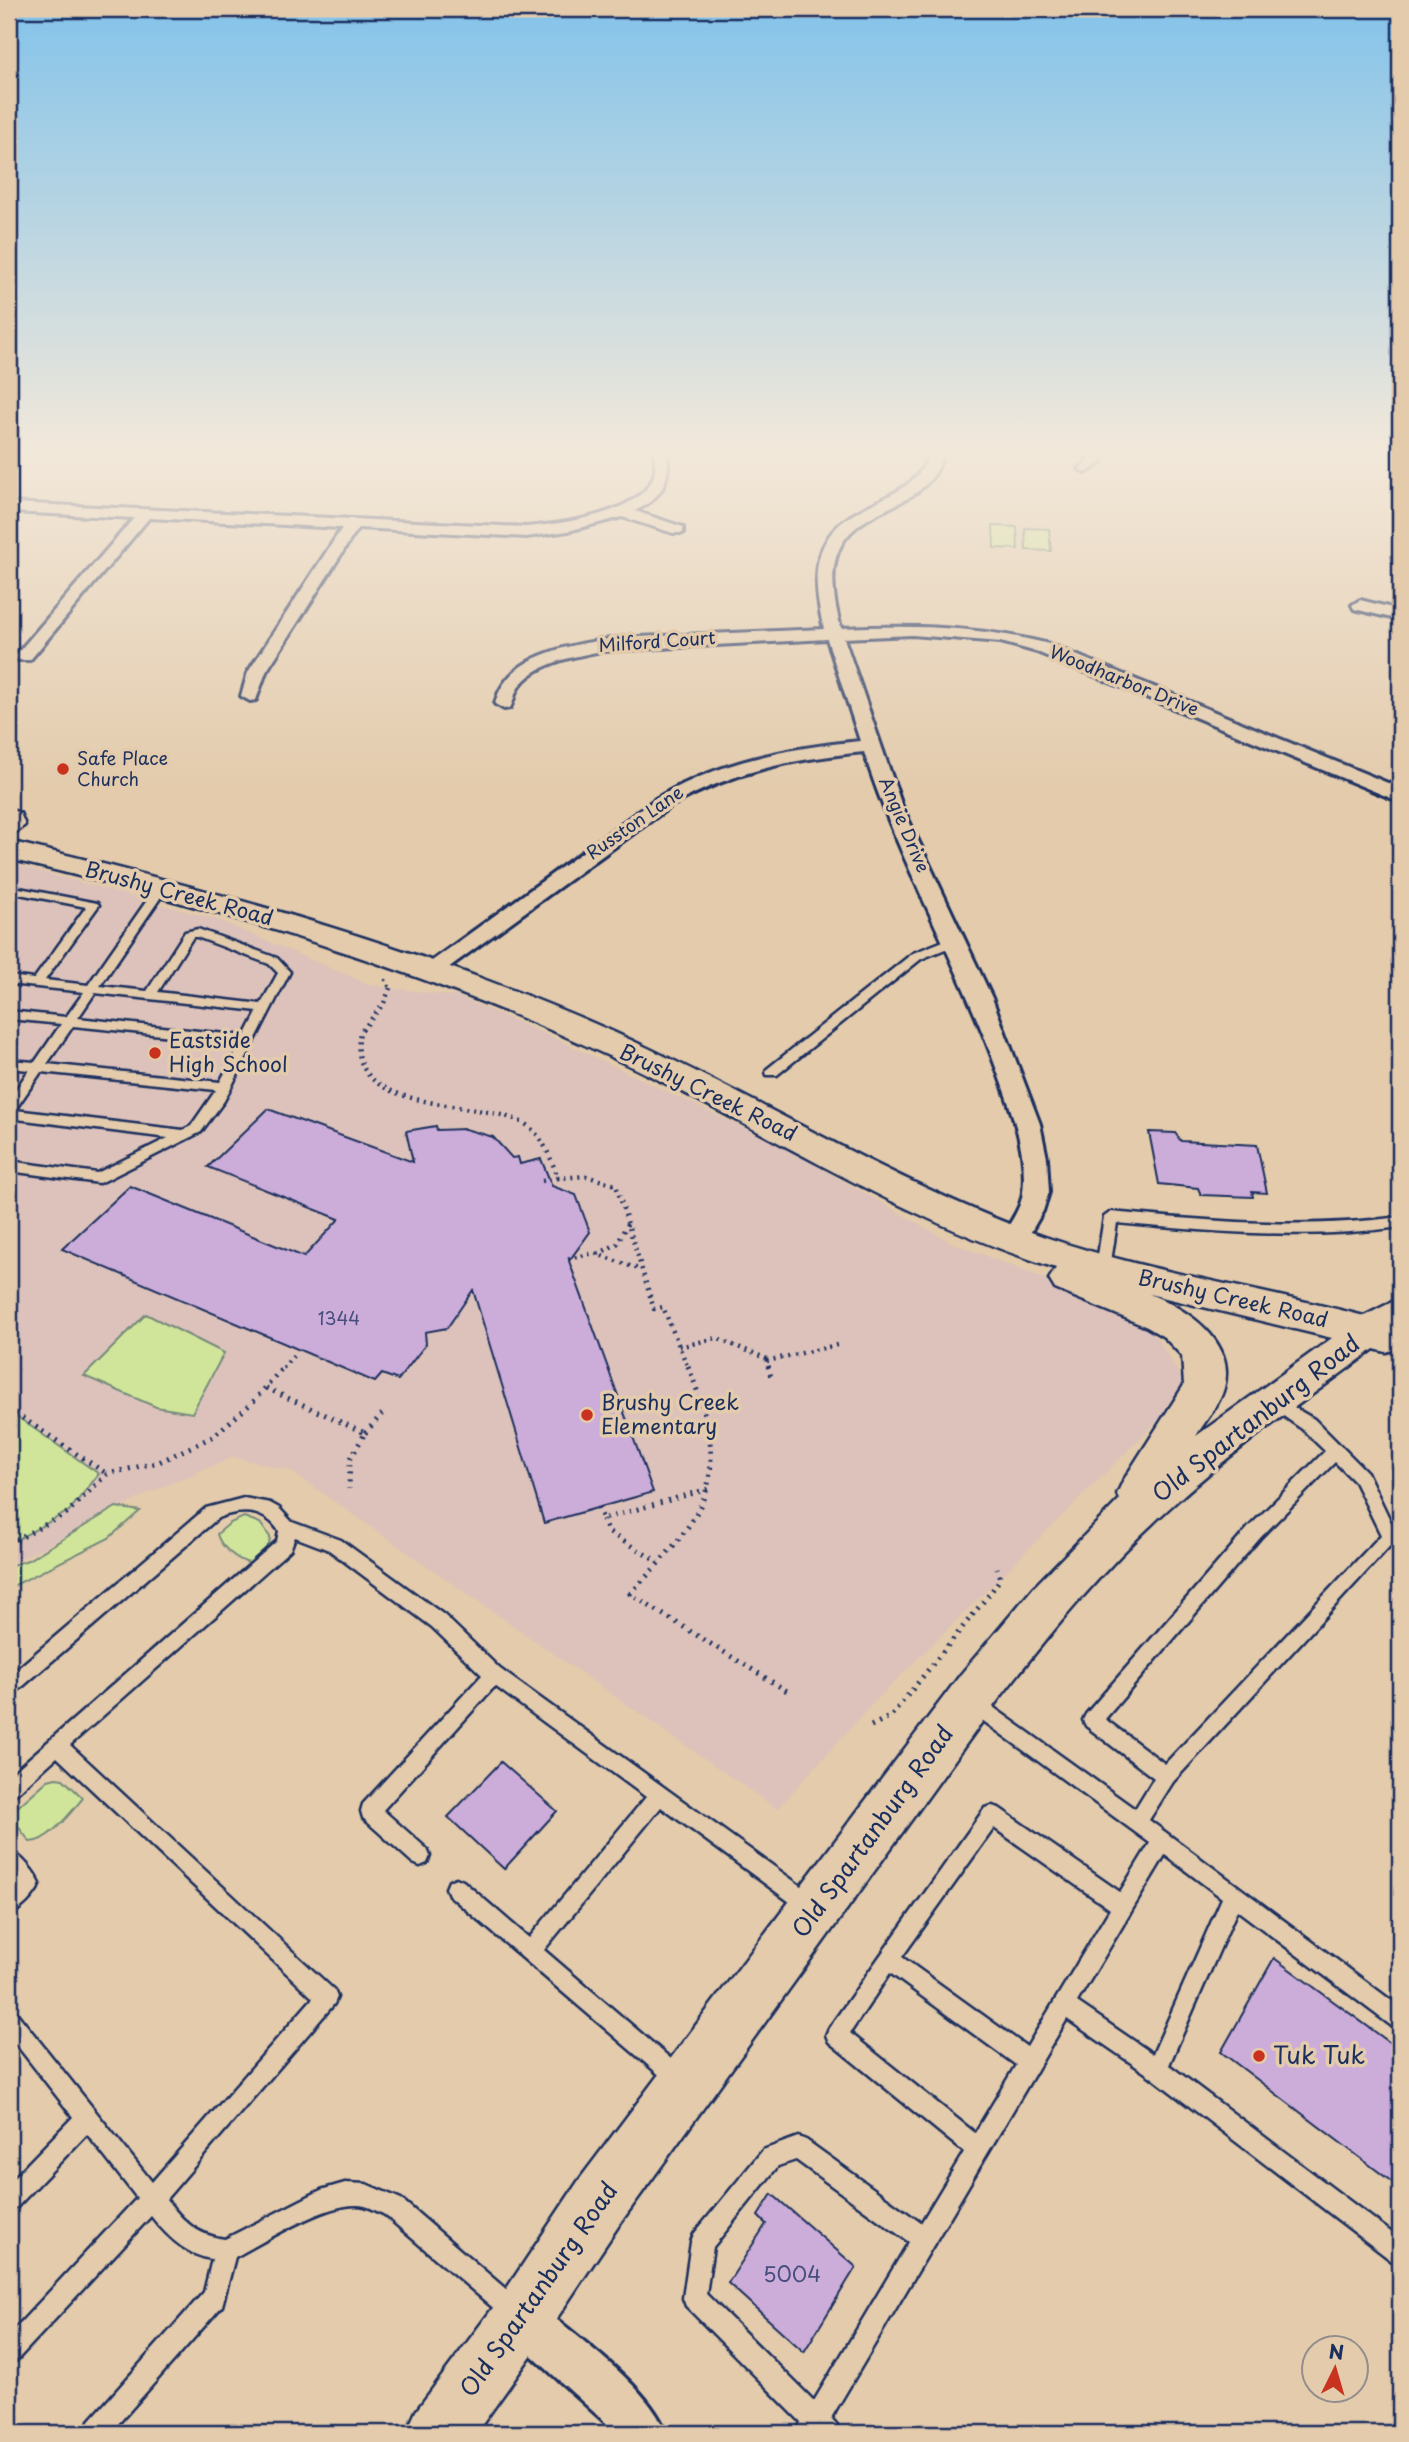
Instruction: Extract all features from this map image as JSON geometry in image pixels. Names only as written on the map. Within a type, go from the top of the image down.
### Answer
[{"type":"main road","name":"Brushy Creek Road","points":[[9,850],[270,918],[429,971],[543,1014],[745,1108],[960,1219],[1013,1240],[1103,1268],[1390,1329]]},
{"type":"main road","points":[[870,1174],[995,1250],[1174,1323],[1190,1335],[1200,1350],[1205,1370],[1204,1388],[1106,1543]]},
{"type":"main road","name":"Old Spartanburg Road","points":[[438,2433],[522,2318],[600,2201],[970,1700],[1025,1630],[1106,1543],[1189,1466],[1274,1402],[1390,1329]]},
{"type":"street","points":[[24,656],[103,563]]},
{"type":"street","points":[[250,696],[257,672],[327,563]]},
{"type":"street","name":"Angie Drive","points":[[826,563],[824,589],[834,633],[871,746],[898,820],[956,940],[993,1027],[1032,1140],[1036,1195],[1013,1240]]},
{"type":"street","points":[[1360,605],[1400,615]]},
{"type":"street","name":"Woodharbor Drive","points":[[834,633],[947,631],[1023,642],[1086,665],[1400,795]]},
{"type":"street","name":"Milford Court","points":[[504,704],[510,685],[532,667],[593,646],[625,641],[834,633]]},
{"type":"street","name":"Russton Lane","points":[[429,971],[664,802],[698,782],[732,767],[770,757],[871,746]]},
{"type":"street","points":[[522,2318],[627,2410],[643,2433]]},
{"type":"lane","points":[[9,812],[16,815],[20,824],[9,835]]},
{"type":"lane","points":[[161,888],[9,1111],[185,1135]]},
{"type":"lane","points":[[9,889],[93,905],[37,983]]},
{"type":"lane","points":[[9,1166],[99,1178],[195,1129],[224,1087],[284,972],[274,961],[198,933],[189,934],[150,995]]},
{"type":"lane","points":[[772,1072],[917,956],[931,947],[956,940]]},
{"type":"lane","points":[[9,980],[264,1008]]},
{"type":"lane","points":[[9,1015],[248,1040]]},
{"type":"lane","points":[[9,1064],[224,1087]]},
{"type":"lane","points":[[1103,1268],[1111,1217],[1242,1227],[1345,1230],[1400,1222]]},
{"type":"lane","points":[[1137,1822],[1166,1776],[1390,1537],[1361,1477],[1308,1424],[1274,1402]]},
{"type":"lane","points":[[1166,1776],[1092,1720],[1254,1533],[1335,1452]]},
{"type":"lane","points":[[9,1686],[212,1513],[232,1504],[257,1506],[282,1519],[288,1530],[284,1545],[9,1788]]},
{"type":"lane","points":[[288,1530],[294,1529],[335,1545],[438,1621],[494,1675],[816,1909]]},
{"type":"lane","points":[[420,1856],[370,1811],[494,1675]]},
{"type":"lane","points":[[970,1700],[1162,1840],[1400,2020]]},
{"type":"lane","points":[[9,2352],[151,2199],[327,1997],[57,1745]]},
{"type":"lane","points":[[531,1951],[659,1795]]},
{"type":"lane","points":[[977,2150],[836,2035],[992,1815],[1123,1906]]},
{"type":"lane","points":[[924,2239],[798,2148],[771,2158],[702,2242],[694,2298],[817,2429],[924,2239],[1162,1840]]},
{"type":"lane","points":[[9,1860],[30,1884],[9,1905]]},
{"type":"lane","points":[[456,1888],[686,2084]]},
{"type":"lane","points":[[1157,2069],[1234,1895]]},
{"type":"lane","points":[[888,1959],[1030,2062]]},
{"type":"lane","points":[[1063,2005],[1157,2069],[1400,2253]]},
{"type":"lane","points":[[9,2019],[173,2226],[204,2247],[226,2249],[321,2200],[345,2194],[366,2195],[393,2207],[522,2318]]},
{"type":"lane","points":[[9,2199],[87,2118]]},
{"type":"lane","points":[[94,2433],[214,2298],[226,2249]]},
{"type":"path","points":[[384,979],[390,988],[388,1000],[359,1035],[362,1065],[373,1080],[404,1097],[488,1108],[514,1117],[543,1141],[558,1178]]},
{"type":"path","points":[[542,1181],[586,1176],[616,1185],[654,1309],[663,1307],[711,1432],[713,1458],[708,1489],[693,1523],[630,1594],[787,1691]]},
{"type":"path","points":[[569,1259],[598,1254],[617,1244],[628,1223]]},
{"type":"path","points":[[598,1254],[642,1270]]},
{"type":"path","points":[[679,1347],[716,1338],[769,1360],[841,1344]]},
{"type":"path","points":[[9,1544],[67,1513],[107,1474],[159,1462],[212,1437],[266,1388],[293,1356]]},
{"type":"path","points":[[769,1360],[767,1361],[772,1381]]},
{"type":"path","points":[[266,1388],[365,1433]]},
{"type":"path","points":[[9,1409],[107,1474]]},
{"type":"path","points":[[349,1489],[345,1469],[353,1449],[382,1414]]},
{"type":"path","points":[[603,1519],[708,1489]]},
{"type":"path","points":[[598,1507],[608,1532],[659,1563]]},
{"type":"path","points":[[871,1726],[891,1716],[991,1592],[1000,1579],[997,1568]]},
{"type":"shaded area","name":"Brushy Creek Elementary","points":[[9,863],[218,920],[370,985],[459,997],[550,1036],[786,1148],[952,1243],[1144,1317],[1189,1390],[874,1702],[777,1809],[289,1470],[233,1457],[153,1491],[9,1565]]},
{"type":"green space","points":[[146,1314],[224,1353],[192,1413],[156,1407],[84,1376]]},
{"type":"green space","points":[[9,1411],[99,1474],[69,1511],[9,1544]]},
{"type":"green space","points":[[116,1507],[140,1511],[109,1538],[9,1588],[9,1566],[28,1560]]},
{"type":"green space","points":[[244,1517],[260,1523],[270,1537],[269,1545],[250,1563],[230,1552],[217,1534],[230,1523]]},
{"type":"green space","points":[[63,1779],[83,1798],[52,1832],[30,1842],[11,1817],[13,1811],[48,1780]]},
{"type":"building","points":[[268,1109],[413,1162],[406,1131],[436,1126],[437,1130],[465,1129],[493,1137],[512,1158],[518,1157],[520,1164],[541,1159],[552,1186],[576,1195],[590,1232],[569,1261],[653,1492],[544,1523],[473,1290],[447,1328],[425,1332],[426,1344],[398,1380],[382,1374],[375,1382],[62,1249],[130,1186],[304,1257],[339,1219],[208,1167]]},
{"type":"building","points":[[1149,1132],[1175,1133],[1181,1141],[1257,1145],[1267,1193],[1252,1192],[1253,1197],[1201,1195],[1198,1188],[1159,1184]]},
{"type":"building","points":[[501,1762],[557,1811],[504,1869],[448,1817]]},
{"type":"building","points":[[1274,1958],[1400,2050],[1400,2188],[1221,2052]]},
{"type":"building","points":[[772,2194],[856,2267],[804,2352],[728,2283],[766,2224],[758,2216]]},
{"type":"place","name":"Safe Place Church","points":[[63,769]]},
{"type":"place","name":"Eastside High School","points":[[155,1053]]},
{"type":"place","name":"Brushy Creek Elementary","points":[[587,1415]]},
{"type":"place","name":"Tuk Tuk","points":[[1259,2056]]}]
